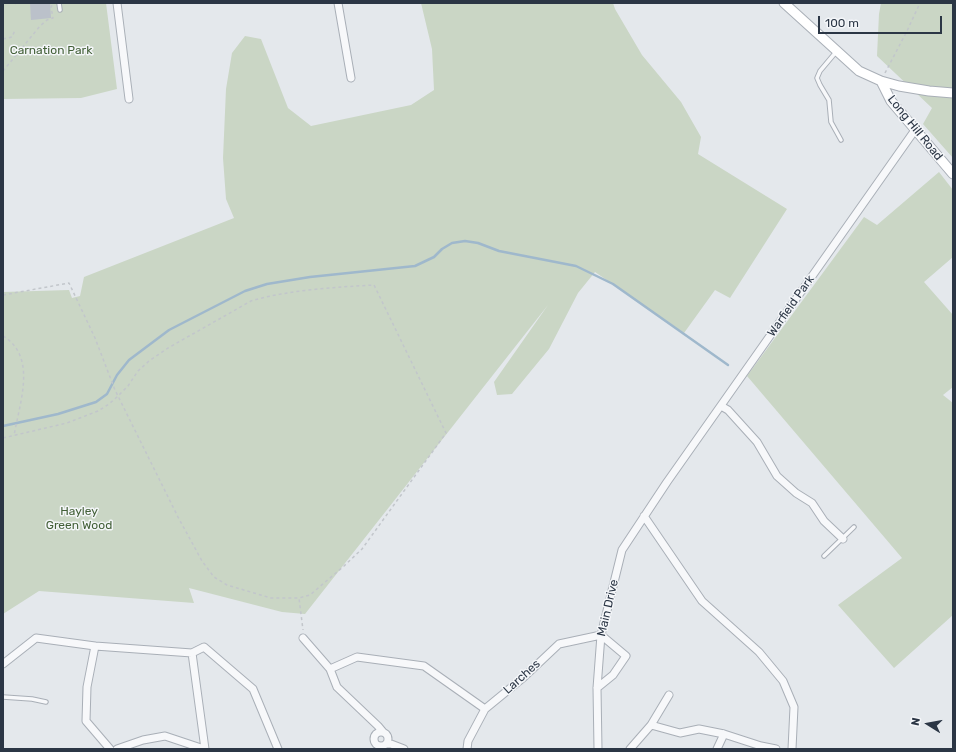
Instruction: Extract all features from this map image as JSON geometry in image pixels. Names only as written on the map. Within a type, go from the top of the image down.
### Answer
[{"type":"main road","points":[[784,3],[859,71],[881,81],[899,86],[953,93]]},
{"type":"main road","name":"Long Hill Road","points":[[881,81],[890,101],[953,174]]},
{"type":"street","points":[[117,3],[129,99]]},
{"type":"street","points":[[338,3],[351,78]]},
{"type":"street","name":"Warfield Park","points":[[667,482],[915,130]]},
{"type":"street","points":[[721,406],[728,410],[756,442],[776,476],[796,493],[812,503],[824,521],[843,539]]},
{"type":"street","name":"Main Drive","points":[[598,749],[597,688],[601,635],[622,550],[667,482]]},
{"type":"street","points":[[644,516],[702,601],[759,652],[783,681],[794,707],[792,749]]},
{"type":"street","points":[[597,688],[612,675],[626,656],[601,635]]},
{"type":"street","name":"Larches","points":[[467,749],[468,741],[485,710],[524,677],[559,644],[601,635]]},
{"type":"street","points":[[3,664],[36,638],[95,646],[192,652],[204,647],[253,689],[278,749]]},
{"type":"street","points":[[303,638],[330,669],[337,687],[379,730],[387,735],[388,742]]},
{"type":"street","points":[[95,646],[87,687],[86,721],[110,749]]},
{"type":"street","points":[[117,749],[142,740],[165,736],[204,749],[192,652]]},
{"type":"street","points":[[330,669],[357,657],[424,666],[485,710]]},
{"type":"street","points":[[630,749],[651,725],[669,695]]},
{"type":"street","points":[[651,725],[680,733],[699,729],[724,734],[761,746],[776,749]]},
{"type":"street","points":[[379,730],[374,738],[375,747],[382,746],[388,742]]},
{"type":"street","points":[[717,749],[724,734]]},
{"type":"street","points":[[388,742],[404,749]]},
{"type":"lane","points":[[59,3],[60,10]]},
{"type":"lane","points":[[837,51],[820,71],[817,78],[829,100],[831,122],[841,140]]},
{"type":"lane","points":[[824,556],[854,527]]},
{"type":"lane","points":[[3,697],[32,699],[46,702]]},
{"type":"path","points":[[3,71],[40,26],[47,20],[54,18],[51,7],[54,3]]},
{"type":"path","points":[[881,81],[920,3]]},
{"type":"path","points":[[3,39],[12,37],[15,30]]},
{"type":"path","points":[[3,295],[69,282],[95,338],[115,390],[118,396],[178,517],[202,562],[214,577],[227,585],[255,594],[270,598],[299,598],[310,595],[362,549],[446,433],[374,285],[302,292],[265,297],[251,301],[168,348],[149,361],[138,371],[128,386],[118,396],[98,411],[67,422],[3,438]]},
{"type":"path","points":[[3,336],[12,341],[22,365],[24,384],[14,436]]},
{"type":"path","points":[[299,598],[303,638]]},
{"type":"green space","name":"Carnation Park","points":[[3,3],[106,3],[117,89],[81,98],[3,99]]},
{"type":"green space","name":"Hayley Green Wood","points":[[421,3],[613,3],[642,55],[681,102],[701,137],[698,154],[787,209],[730,298],[715,290],[684,333],[595,272],[578,293],[549,349],[512,394],[497,395],[494,382],[548,305],[305,614],[282,612],[189,588],[194,603],[39,591],[3,614],[3,292],[69,290],[72,298],[80,296],[84,277],[234,218],[226,199],[223,158],[226,89],[232,53],[245,36],[261,39],[288,108],[311,126],[411,105],[434,90],[432,49]]},
{"type":"green space","points":[[881,3],[953,3],[953,158],[923,124],[932,108],[877,56]]},
{"type":"green space","points":[[939,172],[953,190],[953,257],[924,282],[953,315],[953,387],[943,395],[953,403],[953,615],[894,668],[838,605],[902,558],[747,376],[864,217],[877,225]]},
{"type":"building","points":[[30,3],[50,3],[51,18],[31,20]]},
{"type":"waterway","points":[[3,426],[58,414],[96,402],[107,394],[117,375],[129,360],[169,330],[245,291],[267,284],[310,277],[415,266],[434,257],[442,249],[452,243],[465,241],[478,243],[499,251],[576,266],[613,284],[728,365]]}]
